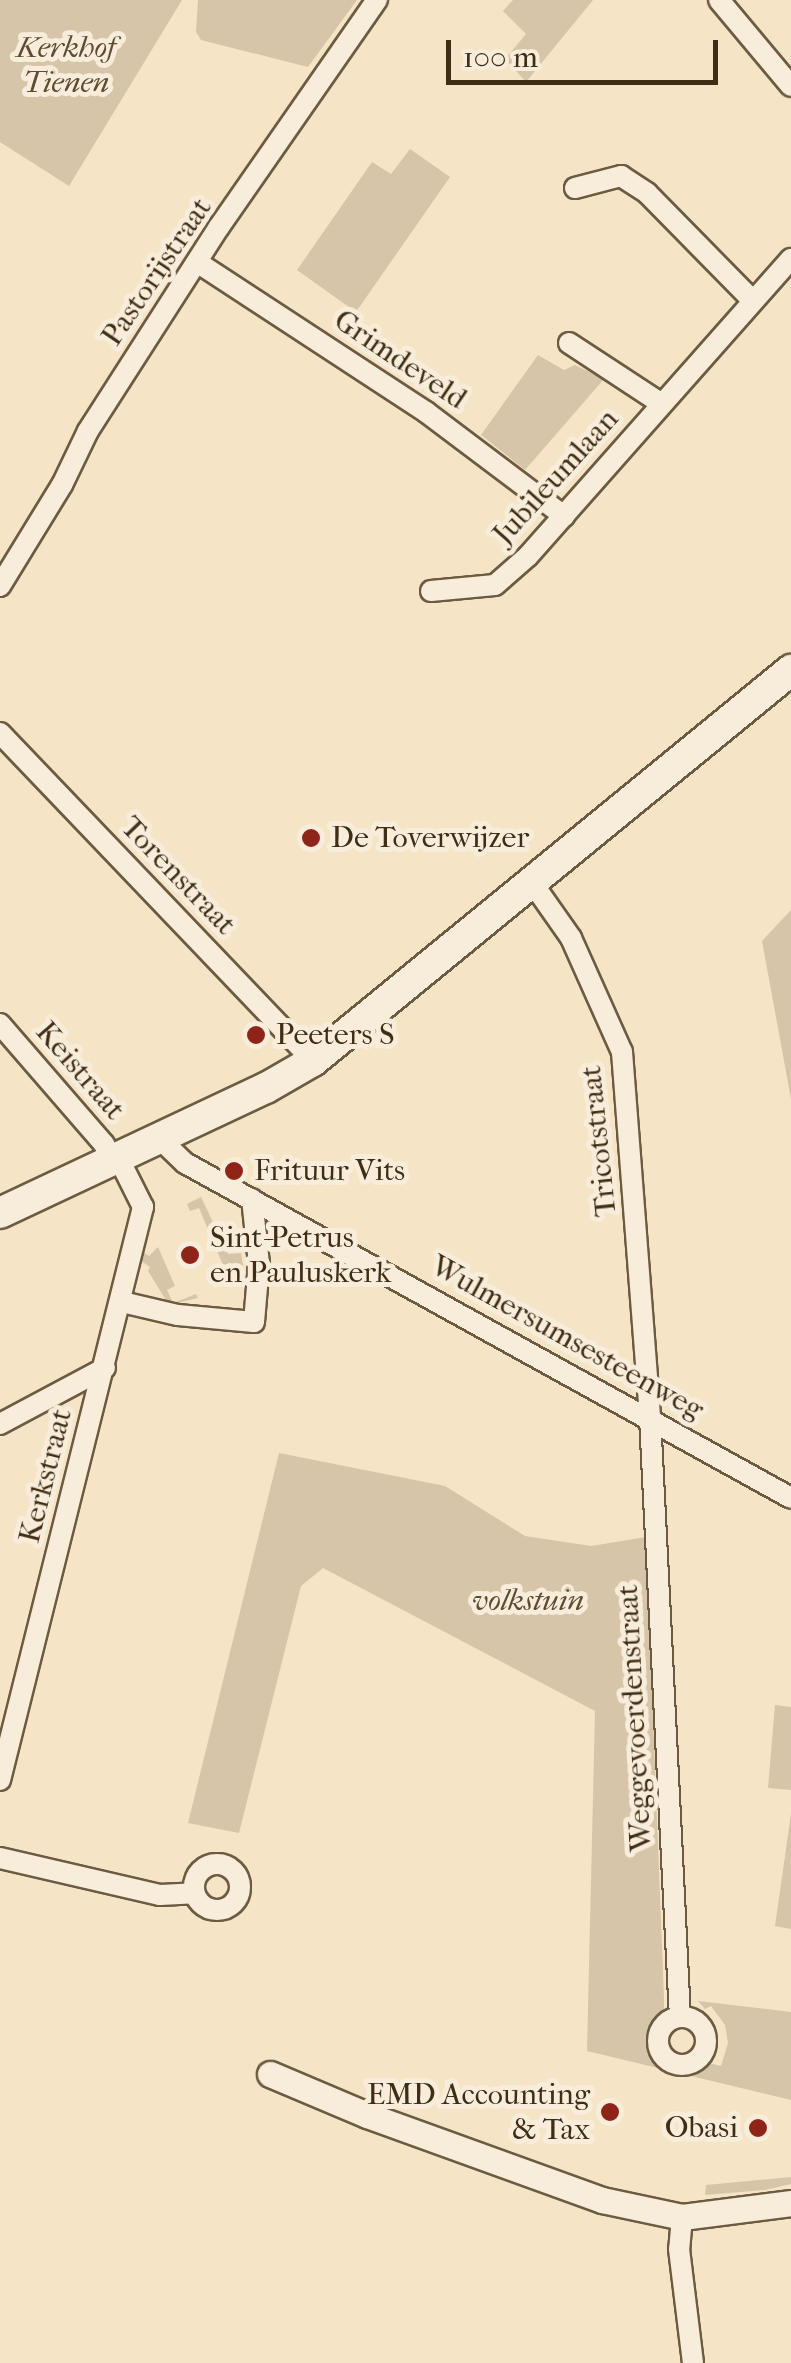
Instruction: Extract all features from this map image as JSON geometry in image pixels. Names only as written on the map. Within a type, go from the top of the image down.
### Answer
[{"type":"main road","points":[[0,1214],[313,1062],[791,670]]},
{"type":"street","name":"Pastorijstraat","points":[[0,586],[62,485],[88,431],[197,262],[377,0]]},
{"type":"street","points":[[719,0],[791,86]]},
{"type":"street","points":[[575,188],[621,176],[647,193],[753,301]]},
{"type":"street","name":"Jubileumlaan","points":[[431,592],[494,585],[528,556],[791,259]]},
{"type":"street","name":"Grimdeveld","points":[[197,262],[426,412],[564,516]]},
{"type":"street","name":"Jubileumlaan","points":[[569,343],[662,404]]},
{"type":"street","name":"Torenstraat","points":[[0,733],[313,1062]]},
{"type":"street","name":"Tricotstraat","points":[[531,881],[571,938],[622,1052],[650,1417]]},
{"type":"street","name":"Keistraat","points":[[0,1024],[115,1158]]},
{"type":"street","name":"Wulmersumsesteenweg","points":[[160,1139],[185,1164],[791,1498]]},
{"type":"street","name":"Kerkstraat","points":[[0,1780],[143,1206],[115,1158]]},
{"type":"street","points":[[122,1302],[178,1315],[254,1322],[259,1264],[252,1199]]},
{"type":"street","points":[[0,1424],[105,1368]]},
{"type":"street","name":"Weggevoerdenstraat","points":[[650,1417],[680,2017]]},
{"type":"street","points":[[0,1858],[160,1895],[194,1893]]},
{"type":"street","points":[[270,2074],[367,2115],[602,2200],[682,2218],[791,2203]]},
{"type":"street","points":[[682,2218],[680,2249],[694,2363]]},
{"type":"green space","name":"Kerkhof Tienen","points":[[0,0],[182,0],[69,186],[0,142]]},
{"type":"green space","name":"Kerkhof Tienen","points":[[198,0],[357,0],[308,67],[201,40],[196,32]]},
{"type":"green space","points":[[513,0],[593,0],[526,82],[505,59],[526,34],[503,11]]},
{"type":"green space","points":[[410,149],[450,177],[356,312],[297,270],[372,162],[391,174]]},
{"type":"green space","points":[[538,355],[564,370],[575,365],[604,379],[525,470],[481,435]]},
{"type":"green space","points":[[791,910],[791,1099],[762,941]]},
{"type":"green space","points":[[201,1197],[228,1254],[241,1253],[245,1278],[235,1286],[228,1280],[236,1276],[230,1263],[223,1265],[199,1208],[190,1211],[187,1204]]},
{"type":"green space","points":[[158,1247],[175,1286],[167,1290],[173,1303],[196,1294],[198,1298],[169,1305],[148,1271],[150,1267],[137,1258],[142,1251],[149,1256]]},
{"type":"green space","name":"volkstuin","points":[[279,1453],[445,1486],[525,1536],[591,1546],[646,1537],[664,1998],[664,2013],[649,2037],[654,2056],[675,2072],[688,2072],[705,2062],[721,2066],[728,2043],[725,2025],[711,2006],[705,2009],[698,2001],[791,2012],[791,2100],[587,2051],[595,1711],[323,1568],[301,1586],[239,1833],[188,1823]]},
{"type":"green space","points":[[775,1705],[791,1707],[791,1790],[768,1788]]},
{"type":"green space","points":[[791,1814],[791,1929],[775,1926]]},
{"type":"green space","points":[[791,2177],[791,2184],[765,2190],[705,2195],[706,2185]]},
{"type":"place","name":"De Toverwijzer","points":[[311,838]]},
{"type":"place","name":"Peeters S","points":[[256,1035]]},
{"type":"place","name":"Frituur Vits","points":[[234,1171]]},
{"type":"place","name":"Sint-Petrus en Pauluskerk","points":[[190,1255]]},
{"type":"place","name":"EMD Accounting & Tax","points":[[610,2112]]},
{"type":"place","name":"Obasi","points":[[758,2128]]}]
